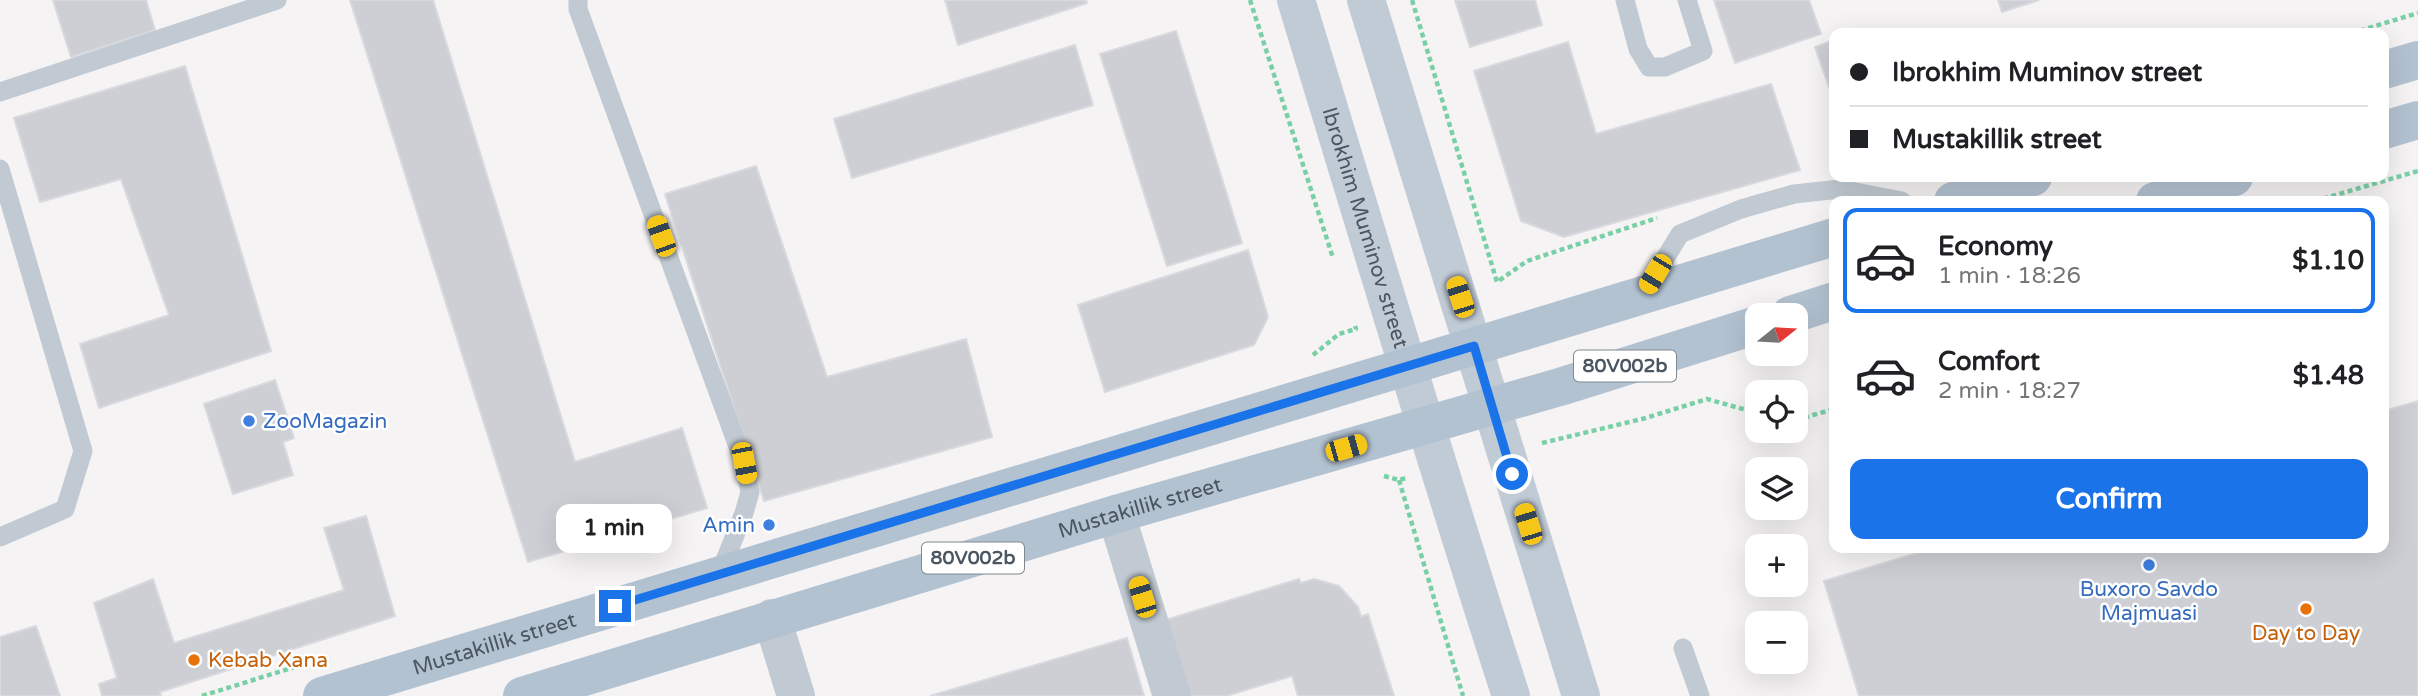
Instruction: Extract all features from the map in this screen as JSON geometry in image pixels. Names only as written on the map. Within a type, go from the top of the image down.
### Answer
[{"type":"main road","name":"Ibrokhim Muminov street","points":[[1296,0],[1425,426],[1511,696]]},
{"type":"main road","points":[[1366,0],[1581,696]]},
{"type":"main road","points":[[2389,69],[2418,60]]},
{"type":"main road","points":[[2389,129],[2418,120]]},
{"type":"main road","points":[[1970,196],[2016,182]]},
{"type":"main road","points":[[2171,196],[2218,182]]},
{"type":"main road","name":"Mustakillik street","points":[[322,696],[1829,239]]},
{"type":"main road","points":[[1808,309],[1829,303]]},
{"type":"main road","name":"Mustakillik street","points":[[522,696],[1116,514],[1425,426],[1745,329]]},
{"type":"street","points":[[1116,514],[1172,696]]},
{"type":"street","points":[[772,618],[796,696]]},
{"type":"lane","points":[[0,92],[277,0]]},
{"type":"lane","points":[[578,0],[578,9],[744,463],[750,492],[719,575]]},
{"type":"lane","points":[[1625,0],[1638,49],[1648,67],[1665,67],[1703,51],[1687,0]]},
{"type":"lane","points":[[0,169],[7,216],[83,451],[65,509],[0,537]]},
{"type":"lane","points":[[1643,295],[1680,234],[1741,209],[1794,194],[1840,189],[1876,196]]},
{"type":"lane","points":[[1684,648],[1700,696]]},
{"type":"path","points":[[1250,0],[1335,264]]},
{"type":"path","points":[[1412,0],[1497,282],[1527,261],[1668,214]]},
{"type":"path","points":[[2368,28],[2418,13]]},
{"type":"path","points":[[2389,179],[2418,171]]},
{"type":"path","points":[[2332,196],[2380,182]]},
{"type":"path","points":[[1339,334],[1356,329],[1352,316]]},
{"type":"path","points":[[1535,445],[1642,419],[1707,399],[1745,410]]},
{"type":"path","points":[[1808,417],[1829,411]]},
{"type":"path","points":[[1399,480],[1463,696]]},
{"type":"building","points":[[53,0],[146,0],[155,30],[71,57]]},
{"type":"building","points":[[350,0],[433,0],[575,462],[682,428],[707,508],[528,562]]},
{"type":"building","points":[[945,0],[1086,0],[1087,3],[958,45]]},
{"type":"building","points":[[1455,0],[1535,0],[1542,25],[1470,47]]},
{"type":"building","points":[[1714,0],[1809,0],[1821,34],[1735,63]]},
{"type":"building","points":[[1998,0],[2039,0],[2002,12]]},
{"type":"building","points":[[1176,31],[1242,243],[1167,266],[1100,54]]},
{"type":"building","points":[[1568,42],[1596,134],[1771,84],[1800,170],[1564,237],[1521,221],[1474,71]]},
{"type":"building","points":[[1829,42],[1829,87],[1815,47]]},
{"type":"building","points":[[1075,45],[1093,105],[852,178],[834,119]]},
{"type":"building","points":[[185,66],[271,351],[99,408],[80,344],[169,315],[121,179],[40,202],[14,118]]},
{"type":"building","points":[[756,166],[827,377],[966,339],[992,437],[764,501],[665,194]]},
{"type":"building","points":[[1248,250],[1268,317],[1254,345],[1105,392],[1078,305]]},
{"type":"building","name":"ZooMagazin","points":[[275,380],[294,438],[283,442],[293,475],[233,494],[204,404]]},
{"type":"building","name":"Buxoro Savdo Majmuasi","points":[[2418,401],[2418,696],[1859,696],[1824,581],[1917,553],[2389,553],[2389,410]]},
{"type":"building","points":[[366,516],[395,616],[160,692],[161,696],[102,696],[99,684],[117,678],[94,603],[153,579],[174,643],[344,590],[324,528]]},
{"type":"building","points":[[1299,579],[1301,583],[1314,579],[1339,586],[1358,607],[1361,617],[1368,614],[1394,696],[1298,696],[1292,676],[1226,696],[1182,696],[1159,622]]},
{"type":"building","points":[[36,626],[60,696],[0,696],[0,637]]},
{"type":"building","points":[[1127,638],[1144,696],[930,696]]},
{"type":"place","name":"ZooMagazin","points":[[249,421]]},
{"type":"place","name":"Amin","points":[[769,525]]},
{"type":"place","name":"Buxoro Savdo Majmuasi","points":[[2149,565]]},
{"type":"place","name":"Day to Day","points":[[2306,609]]},
{"type":"place","name":"Kebab Xana","points":[[194,660]]},
{"type":"route","points":[[615,606],[1474,346],[1512,474]]}]
